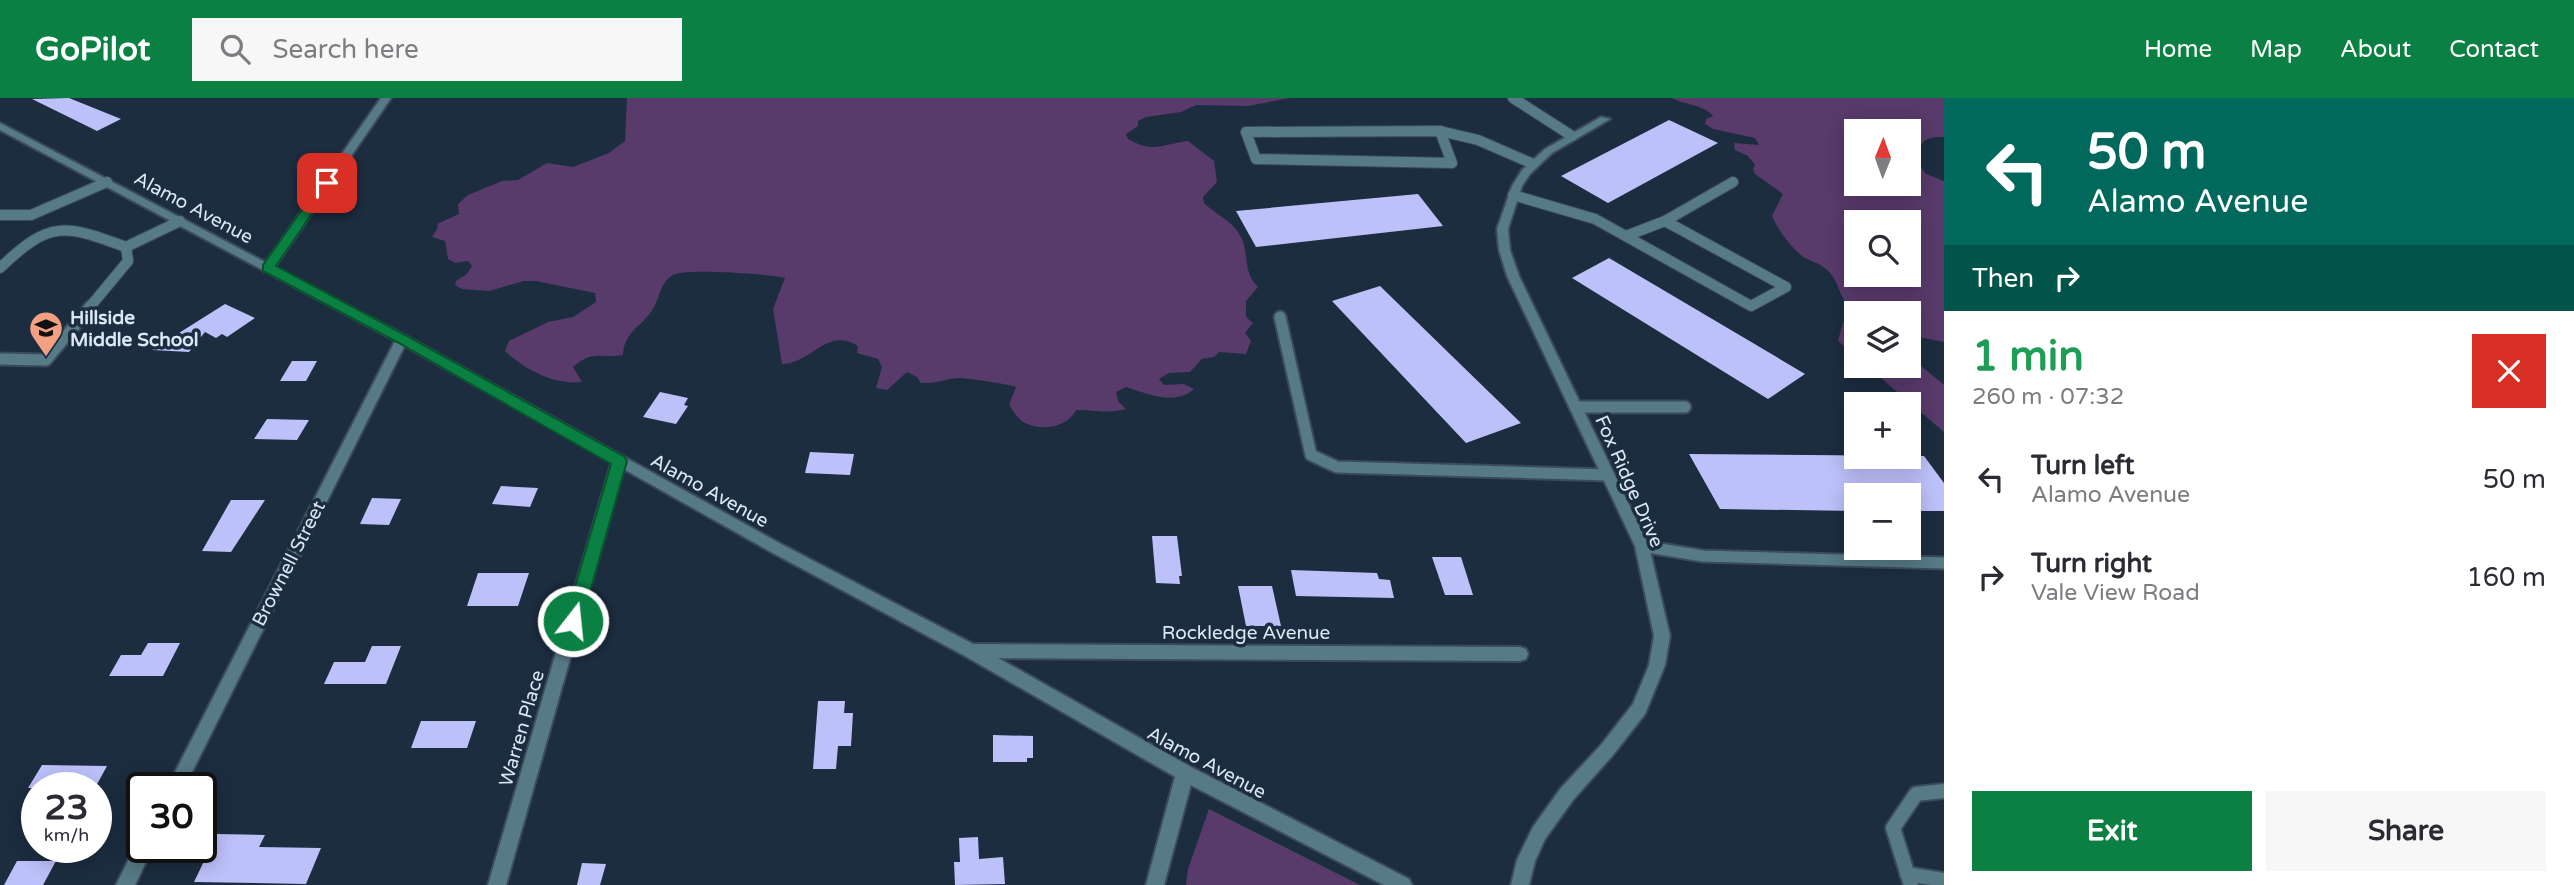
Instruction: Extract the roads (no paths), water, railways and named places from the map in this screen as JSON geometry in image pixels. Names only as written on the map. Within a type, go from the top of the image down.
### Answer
[{"type":"street","points":[[268,268],[386,98]]},
{"type":"street","name":"Fox Ridge Drive","points":[[1520,885],[1526,860],[1539,833],[1567,794],[1639,709],[1657,664],[1662,636],[1642,545],[1522,297],[1506,251],[1503,225],[1513,195],[1531,163],[1572,136],[1605,119]]},
{"type":"street","name":"Alamo Avenue","points":[[0,126],[402,339],[619,461],[971,651],[1185,773],[1403,885]]},
{"type":"street","name":"Brownell Street","points":[[182,772],[402,339]]},
{"type":"street","name":"Warren Place","points":[[498,885],[619,461]]},
{"type":"street","name":"Rockledge Avenue","points":[[971,651],[1520,654]]},
{"type":"street","points":[[1155,885],[1185,773]]},
{"type":"street","points":[[125,885],[136,863]]},
{"type":"lane","points":[[1513,98],[1572,136]]},
{"type":"lane","points":[[1440,131],[1452,163],[1256,159],[1246,132],[1440,131],[1478,141],[1531,163]]},
{"type":"lane","points":[[0,215],[31,215],[107,182]]},
{"type":"lane","points":[[1626,236],[1665,221],[1733,182]]},
{"type":"lane","points":[[1513,195],[1595,219],[1751,306],[1786,287],[1665,221]]},
{"type":"lane","points":[[0,268],[25,242],[44,232],[71,227],[126,247],[180,221]]},
{"type":"lane","points":[[0,359],[46,360],[128,261],[126,247]]},
{"type":"lane","points":[[1280,317],[1311,456],[1337,467],[1608,475]]},
{"type":"lane","points":[[1575,407],[1685,407]]},
{"type":"lane","points":[[1642,545],[1703,556],[1944,563]]},
{"type":"lane","points":[[1944,791],[1916,794],[1893,828],[1909,880],[1944,880]]},
{"type":"place","name":"Hillside Middle School","points":[[46,358]]}]
